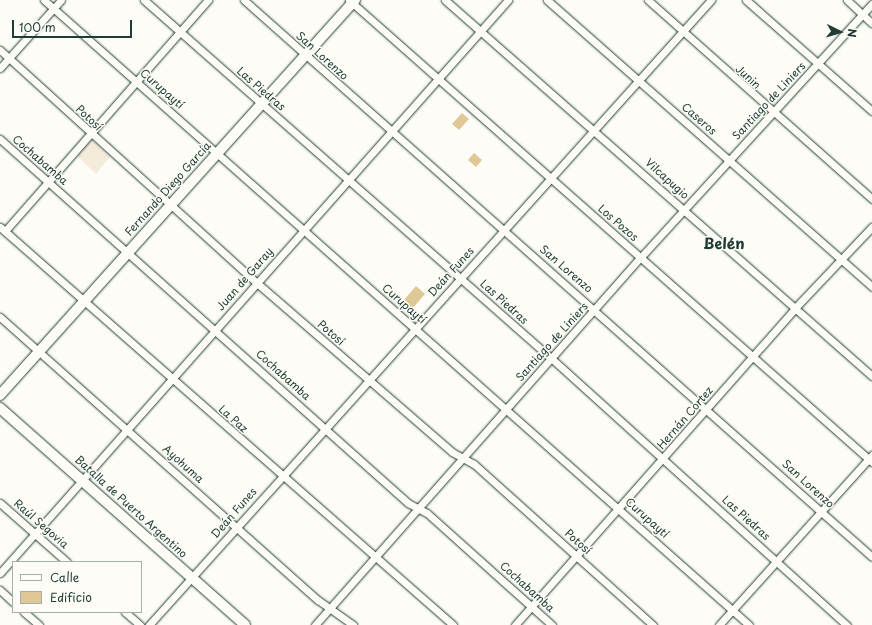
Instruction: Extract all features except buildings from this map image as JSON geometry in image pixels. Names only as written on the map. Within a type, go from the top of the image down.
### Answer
[{"type":"main road","name":"Fernando Diego García","points":[[0,395],[127,251],[217,153],[352,1]]},
{"type":"main road","name":"Batalla de Puerto Argentino","points":[[0,408],[82,479],[245,625]]},
{"type":"street","name":"Curupaytí","points":[[44,0],[507,408],[749,625]]},
{"type":"street","points":[[0,68],[61,0]]},
{"type":"street","name":"Las Piedras","points":[[144,0],[460,280],[551,358],[777,560],[847,625]]},
{"type":"street","points":[[3,229],[48,182],[181,33],[208,0]]},
{"type":"street","name":"San Lorenzo","points":[[244,0],[391,131],[596,309],[872,557]]},
{"type":"street","name":"Vilcapugio","points":[[445,0],[481,29],[596,130],[872,376]]},
{"type":"street","name":"Juan de Garay","points":[[0,573],[391,131],[436,78],[508,0]]},
{"type":"street","name":"Caseros","points":[[547,0],[872,287]]},
{"type":"street","name":"Junin","points":[[648,0],[772,113],[872,199]]},
{"type":"street","name":"Deán Funes","points":[[149,625],[324,427],[552,179],[711,0]]},
{"type":"street","points":[[746,0],[872,111]]},
{"type":"street","points":[[847,0],[872,23]]},
{"type":"street","name":"Los Pozos","points":[[352,1],[436,78],[871,459]]},
{"type":"street","name":"Santiago de Liniers","points":[[314,625],[684,209],[819,64],[872,4]]},
{"type":"street","name":"Potosí","points":[[0,50],[90,135],[256,283],[463,459],[474,464],[653,625]]},
{"type":"street","name":"Cochabamba","points":[[0,139],[216,329],[408,503],[418,508],[552,625]]},
{"type":"street","name":"Hernán Cortez","points":[[515,625],[578,557],[795,308],[872,227]]},
{"type":"street","name":"La Paz","points":[[3,229],[281,476],[376,556],[453,625]]},
{"type":"street","name":"Ayohuma","points":[[0,317],[237,527],[353,625]]},
{"type":"street","points":[[719,625],[821,510],[871,459]]},
{"type":"street","name":"Raúl Segovia","points":[[0,503],[67,561]]},
{"type":"street","points":[[0,590],[12,601]]},
{"type":"street","points":[[25,613],[39,625]]},
{"type":"street","points":[[126,613],[140,625]]},
{"type":"shaded area","points":[[91,139],[110,157],[96,174],[76,155]]},
{"type":"district","name":"Belén","points":[[724,243]]}]
